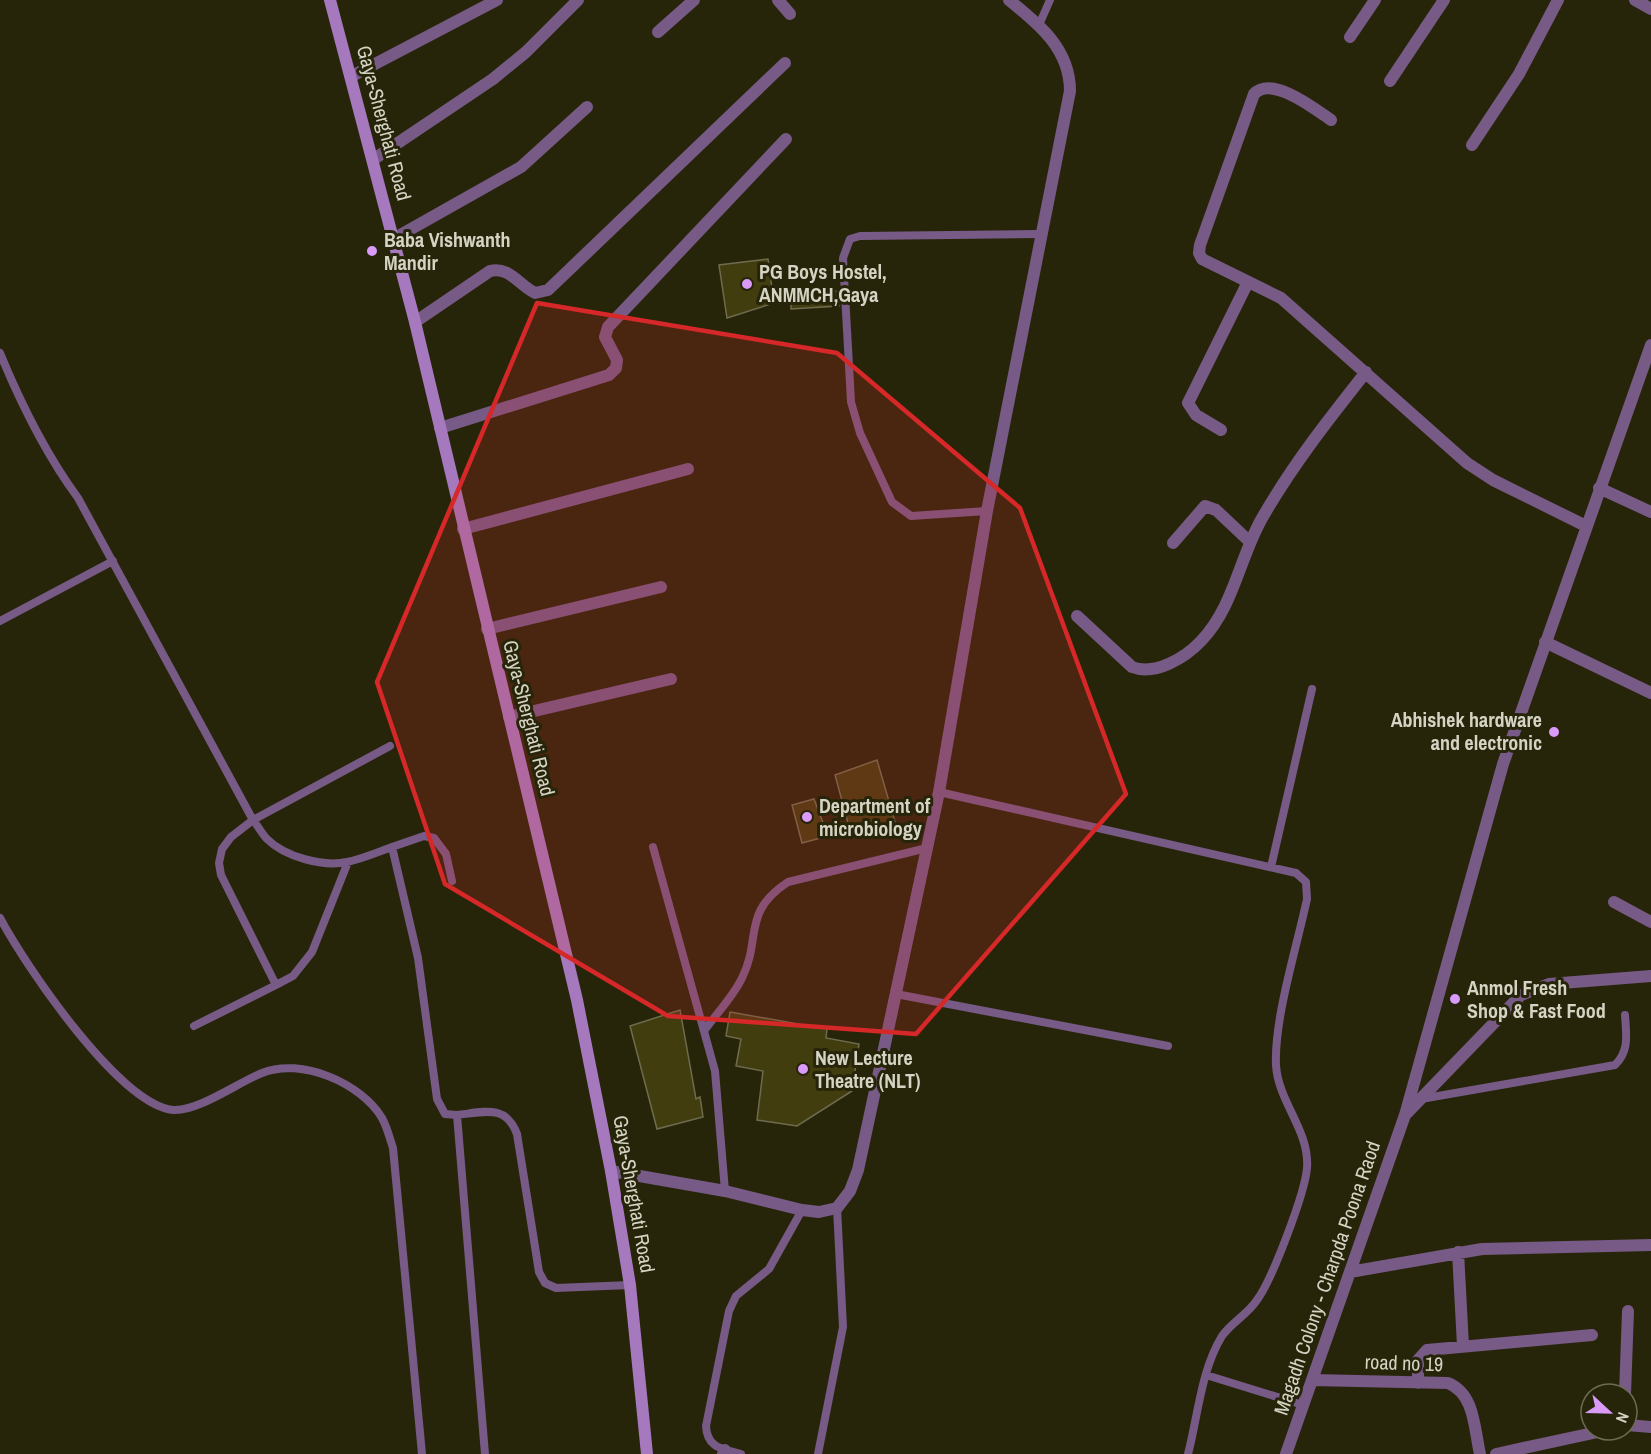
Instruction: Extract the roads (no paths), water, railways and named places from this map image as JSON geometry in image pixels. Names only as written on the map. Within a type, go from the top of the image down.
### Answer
[{"type":"main road","name":"Gaya-Sherghati Road","points":[[330,0],[374,159],[415,322],[576,1000],[611,1171],[630,1285],[647,1454]]},
{"type":"street","points":[[352,76],[497,0]]},
{"type":"street","points":[[374,159],[494,79],[579,0]]},
{"type":"street","points":[[658,32],[694,0]]},
{"type":"street","points":[[778,0],[790,14]]},
{"type":"street","points":[[611,1171],[725,1191],[819,1212],[837,1208],[849,1191],[858,1170],[939,792],[987,511],[1070,91],[1070,77],[1066,61],[1039,25],[1008,0]]},
{"type":"street","points":[[1350,37],[1375,0]]},
{"type":"street","points":[[1390,81],[1444,0]]},
{"type":"street","points":[[1472,145],[1519,74],[1558,0]]},
{"type":"street","points":[[1635,0],[1651,9]]},
{"type":"street","points":[[415,322],[490,271],[497,269],[510,273],[535,293],[548,290],[785,63]]},
{"type":"street","points":[[1331,120],[1283,91],[1263,88],[1254,94],[1199,253],[1209,264],[1281,298],[1467,463],[1493,480],[1586,526]]},
{"type":"street","points":[[394,238],[521,167],[587,107]]},
{"type":"street","points":[[441,428],[609,375],[616,368],[617,360],[604,337],[608,327],[786,139]]},
{"type":"street","points":[[1221,430],[1196,415],[1188,403],[1248,282]]},
{"type":"street","name":"Magadh Colony - Charpda Poona Raod","points":[[1286,1454],[1405,1115],[1503,764],[1651,345]]},
{"type":"street","points":[[1077,616],[1132,667],[1152,671],[1189,652],[1218,620],[1226,606],[1250,542],[1308,444],[1366,372]]},
{"type":"street","points":[[463,529],[688,469]]},
{"type":"street","points":[[1599,488],[1651,512]]},
{"type":"street","points":[[1173,543],[1204,506],[1216,510],[1250,542]]},
{"type":"street","points":[[487,629],[661,587]]},
{"type":"street","points":[[1545,642],[1651,693]]},
{"type":"street","points":[[509,717],[670,679]]},
{"type":"street","points":[[1614,902],[1651,922]]},
{"type":"street","points":[[1405,1115],[1521,995],[1549,984],[1651,976]]},
{"type":"street","points":[[1350,1272],[1458,1252],[1651,1245]]},
{"type":"street","points":[[1458,1252],[1462,1346]]},
{"type":"street","points":[[1625,1382],[1628,1311]]},
{"type":"street","points":[[1418,1383],[1418,1360],[1421,1353],[1427,1350],[1592,1335]]},
{"type":"street","name":"road no 19","points":[[1312,1380],[1448,1383],[1460,1388],[1468,1398],[1480,1454]]},
{"type":"street","points":[[1496,1454],[1579,1436]]},
{"type":"lane","points":[[1039,25],[1050,0]]},
{"type":"lane","points":[[987,511],[911,516],[892,502],[860,433],[851,402],[843,258],[850,239],[860,236],[1041,234]]},
{"type":"lane","points":[[0,353],[33,427],[113,561],[254,820],[267,839],[280,849],[330,864],[348,862],[424,836],[434,837],[446,854],[452,881]]},
{"type":"lane","points":[[0,621],[113,561]]},
{"type":"lane","points":[[1271,867],[1312,689]]},
{"type":"lane","points":[[276,985],[221,875],[219,863],[222,849],[231,837],[254,820],[390,746]]},
{"type":"lane","points":[[939,792],[1296,873],[1306,882],[1307,899],[1279,1031],[1276,1066],[1287,1107],[1304,1136],[1307,1168],[1268,1283],[1256,1302],[1223,1335],[1206,1375],[1188,1454]]},
{"type":"lane","points":[[392,847],[418,958],[437,1099],[445,1114],[491,1111],[502,1114],[512,1121],[517,1134],[539,1272],[545,1283],[556,1288],[630,1285]]},
{"type":"lane","points":[[653,847],[715,1071],[725,1191]]},
{"type":"lane","points":[[704,1031],[742,978],[759,911],[773,892],[788,882],[927,848]]},
{"type":"lane","points":[[194,1026],[293,976],[312,952],[348,862]]},
{"type":"lane","points":[[0,918],[18,951],[53,1003],[128,1086],[152,1104],[176,1110],[194,1106],[265,1072],[297,1066],[328,1075],[359,1095],[381,1117],[393,1148],[422,1454]]},
{"type":"lane","points":[[896,994],[1168,1046]]},
{"type":"lane","points":[[1420,1099],[1615,1065],[1623,1057],[1626,1047],[1625,1015]]},
{"type":"lane","points":[[457,1115],[485,1454]]},
{"type":"lane","points":[[818,1454],[843,1327],[837,1208]]},
{"type":"lane","points":[[741,1454],[724,1452],[711,1443],[706,1426],[729,1311],[740,1291],[769,1269],[802,1210]]},
{"type":"lane","points":[[1206,1375],[1303,1405]]},
{"type":"place","name":"Baba Vishwanth Mandir","points":[[372,251]]},
{"type":"place","name":"PG Boys Hostel, ANMMCH,Gaya","points":[[747,284]]},
{"type":"place","name":"Abhishek hardware and electronic","points":[[1554,732]]},
{"type":"place","name":"Department of microbiology","points":[[807,817]]},
{"type":"place","name":"Anmol Fresh Shop & Fast Food","points":[[1455,999]]},
{"type":"place","name":"New Lecture Theatre (NLT)","points":[[803,1069]]}]
